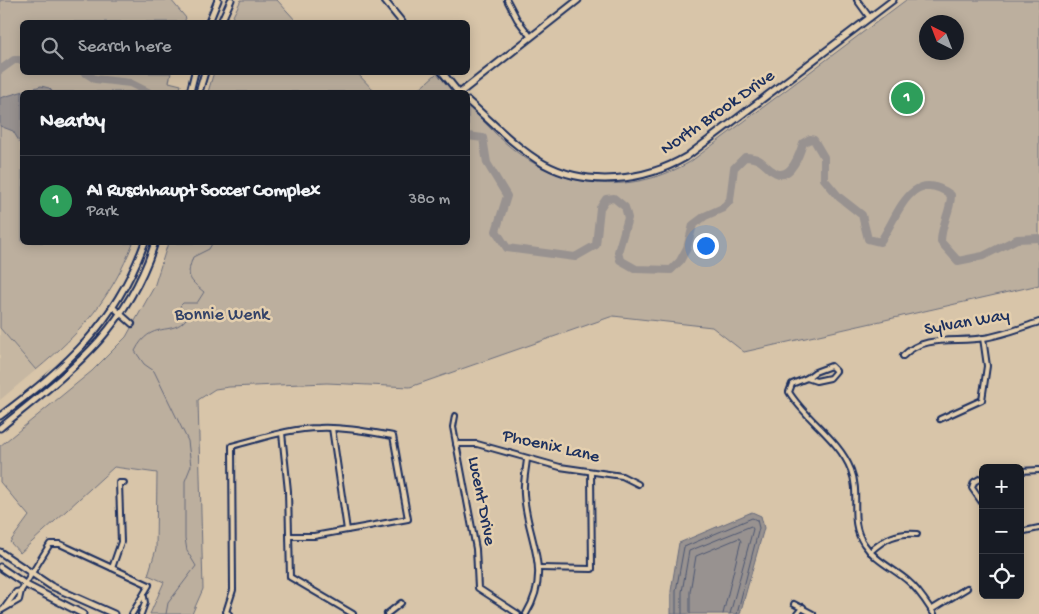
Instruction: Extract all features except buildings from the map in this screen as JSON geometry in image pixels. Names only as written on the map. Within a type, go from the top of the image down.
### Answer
[{"type":"main road","points":[[210,20],[218,0]]},
{"type":"main road","points":[[222,20],[231,0]]},
{"type":"main road","points":[[384,0],[400,20]]},
{"type":"main road","points":[[462,90],[577,0]]},
{"type":"main road","name":"North Brook Drive","points":[[470,103],[534,157],[557,170],[595,178],[644,174],[659,170],[686,157],[893,0]]},
{"type":"main road","points":[[190,90],[194,75]]},
{"type":"main road","points":[[200,90],[204,75]]},
{"type":"main road","points":[[445,75],[457,90]]},
{"type":"main road","points":[[0,416],[81,349],[114,308],[133,274],[145,245]]},
{"type":"main road","points":[[0,428],[89,354],[122,314],[145,271],[154,245]]},
{"type":"main road","points":[[43,382],[48,389]]},
{"type":"main road","points":[[0,552],[51,586],[114,614]]},
{"type":"main road","points":[[0,567],[25,584],[83,614]]},
{"type":"street","points":[[507,0],[530,36]]},
{"type":"street","points":[[857,0],[870,18]]},
{"type":"street","points":[[114,308],[132,324]]},
{"type":"street","name":"Sylvan Way","points":[[903,356],[909,350],[933,342],[983,338],[1039,322]]},
{"type":"street","points":[[940,419],[982,400],[987,366],[983,338]]},
{"type":"street","points":[[808,378],[811,374],[828,366],[835,369],[833,376],[824,380],[808,378],[792,384],[788,389],[791,396],[838,448],[848,464],[854,480],[857,530],[870,552],[914,585],[933,612],[967,588]]},
{"type":"street","name":"Lucent Drive","points":[[455,416],[453,426],[476,549],[480,591],[518,614]]},
{"type":"street","points":[[228,613],[233,590],[232,446],[282,433],[318,428],[393,436],[408,519],[314,536],[290,536]]},
{"type":"street","points":[[332,428],[348,530]]},
{"type":"street","points":[[282,433],[290,536],[290,577],[353,614]]},
{"type":"street","name":"Phoenix Lane","points":[[456,444],[477,444],[527,459],[591,472],[622,476],[638,484]]},
{"type":"street","points":[[526,614],[537,592],[539,568],[524,494],[527,459]]},
{"type":"street","points":[[1024,471],[1039,470]]},
{"type":"street","points":[[539,568],[592,569],[591,472]]},
{"type":"street","points":[[979,479],[974,482],[972,488],[979,498]]},
{"type":"street","points":[[112,568],[120,546],[119,483],[124,483]]},
{"type":"street","points":[[1024,531],[1039,528]]},
{"type":"street","points":[[870,552],[881,542],[894,536],[917,534]]},
{"type":"street","points":[[0,611],[16,592],[21,591],[50,544],[60,544],[148,585],[141,614]]},
{"type":"street","points":[[132,614],[137,602],[144,597]]},
{"type":"street","points":[[387,614],[401,603]]},
{"type":"street","points":[[794,604],[803,607],[813,614]]},
{"type":"street","points":[[797,614],[803,607]]},
{"type":"shaded area","points":[[0,328],[36,370],[0,400]]},
{"type":"green space","points":[[0,0],[171,0],[186,18],[185,20],[20,20],[20,75],[171,75],[169,82],[181,85],[180,90],[20,90],[20,245],[132,245],[115,280],[93,313],[67,342],[36,370],[0,328]]},
{"type":"green space","points":[[241,0],[277,0],[295,20],[231,20]]},
{"type":"green space","name":"Bonnie Wenk","points":[[906,0],[1039,0],[1039,285],[744,352],[712,327],[613,316],[410,387],[327,383],[215,389],[198,400],[203,589],[192,614],[150,614],[164,582],[148,575],[156,549],[157,473],[114,467],[20,553],[10,542],[29,516],[0,482],[0,446],[92,371],[126,337],[154,287],[167,245],[470,245],[470,108],[511,148],[538,165],[559,175],[580,181],[602,183],[624,183],[647,179],[669,172],[690,162]]},
{"type":"green space","points":[[213,75],[359,75],[373,90],[209,90]]},
{"type":"green space","points":[[435,75],[439,75],[451,90],[418,90]]},
{"type":"water","points":[[41,86],[51,90],[27,90]]},
{"type":"water","points":[[20,92],[20,143],[13,131],[0,126],[0,98]]},
{"type":"water","points":[[752,512],[761,516],[764,528],[740,614],[671,614],[671,591],[679,543]]},
{"type":"waterway","points":[[0,70],[14,60],[20,60]]},
{"type":"waterway","points":[[89,75],[95,79],[130,83],[144,90]]},
{"type":"waterway","points":[[470,136],[483,138],[487,163],[507,196],[496,231],[507,248],[575,257],[596,245],[600,208],[606,199],[614,198],[625,207],[628,218],[618,252],[620,260],[636,269],[671,270],[680,261],[687,248],[693,225],[705,216],[723,208],[730,200],[734,168],[745,157],[757,159],[776,173],[786,173],[797,159],[803,143],[810,139],[814,140],[824,157],[824,179],[839,197],[862,215],[868,239],[880,242],[907,198],[915,190],[925,186],[937,187],[951,195],[941,242],[958,261],[983,256],[1017,239],[1039,238]]},
{"type":"waterway","points":[[166,614],[168,603],[196,566],[187,551],[185,538],[185,481],[191,466],[188,441],[154,371],[144,364],[135,351],[141,341],[148,335],[174,327],[186,319],[180,310],[180,306],[183,303],[197,303],[204,292],[190,277],[189,273],[193,257],[209,249],[211,245]]},
{"type":"place","name":"Al Ruschhaupt Soccer Complex","points":[[907,98]]}]
